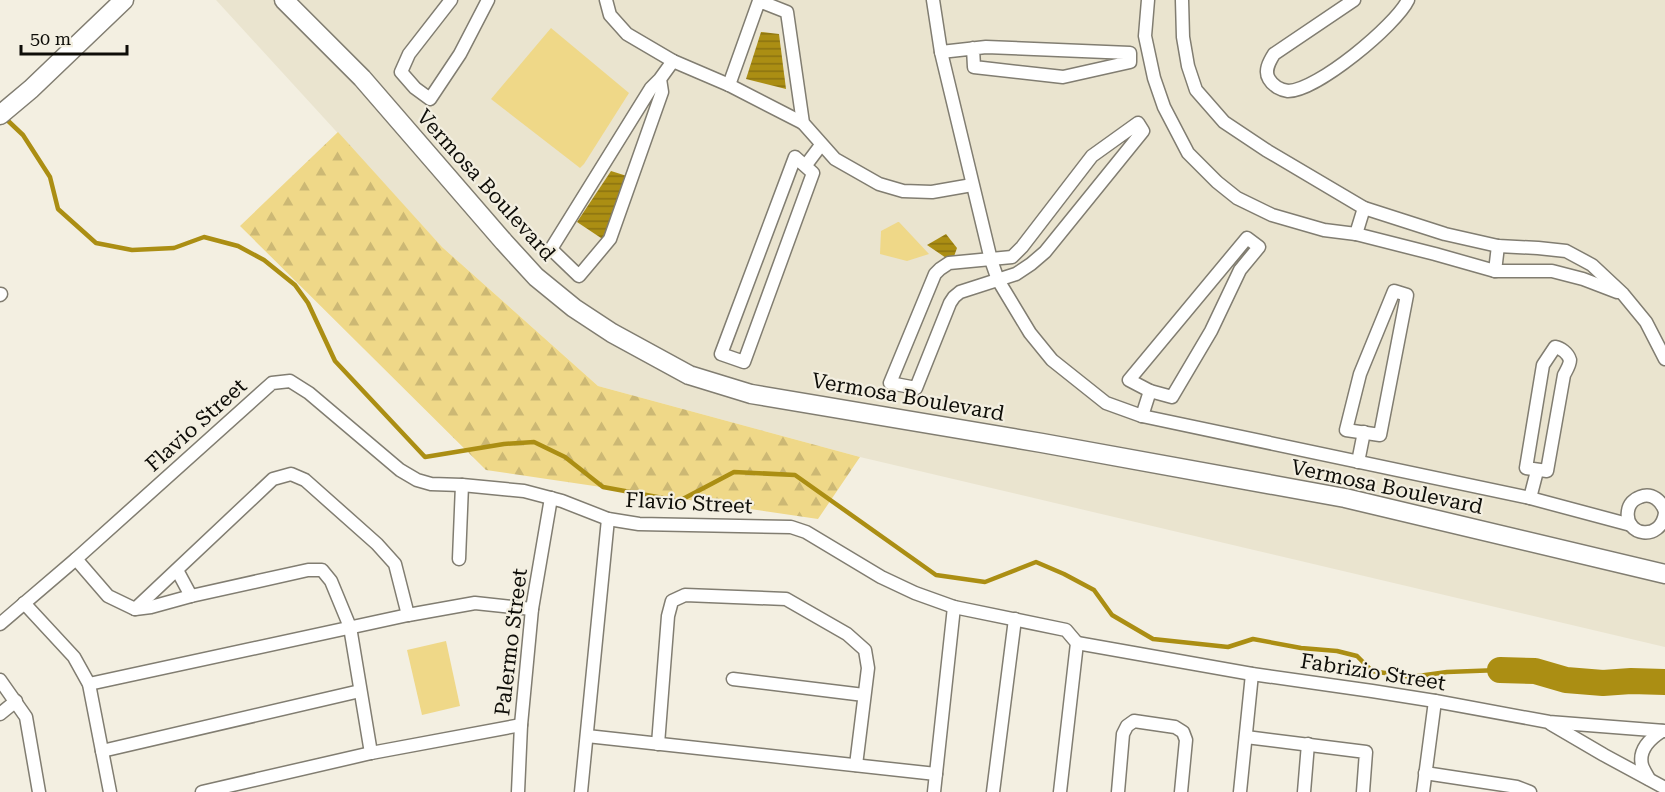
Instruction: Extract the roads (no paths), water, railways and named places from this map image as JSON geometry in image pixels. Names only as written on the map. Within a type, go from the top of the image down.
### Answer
[{"type":"main road","points":[[0,115],[31,89],[124,0]]},
{"type":"main road","name":"Vermosa Boulevard","points":[[284,0],[362,78],[504,243],[536,276],[574,308],[612,333],[689,375],[751,394],[1042,443],[1346,498],[1665,574]]},
{"type":"street","points":[[451,0],[409,54],[401,72],[415,88],[430,99],[460,54],[488,0]]},
{"type":"street","points":[[606,0],[610,15],[627,34],[672,61],[729,85],[803,123],[835,159],[859,174],[879,184],[903,191],[932,192],[972,185]]},
{"type":"street","points":[[933,0],[941,52],[972,185],[998,280],[1030,333],[1052,360],[1106,403],[1142,416],[1530,498],[1631,525],[1640,532],[1653,532],[1662,524],[1664,507],[1655,498],[1649,496],[1637,498],[1629,507],[1628,519],[1631,525]]},
{"type":"street","points":[[1148,0],[1144,36],[1164,107],[1188,153],[1216,182],[1237,198],[1272,215],[1324,230],[1356,234],[1495,271],[1552,271],[1583,279],[1623,294]]},
{"type":"street","points":[[1182,0],[1183,37],[1188,66],[1196,90],[1224,122],[1266,150],[1364,208],[1445,234],[1498,246],[1566,251],[1592,265],[1623,294],[1646,322],[1665,359]]},
{"type":"street","points":[[1354,0],[1274,54],[1268,65],[1267,75],[1274,86],[1288,91],[1319,79],[1384,30],[1404,8],[1408,0]]},
{"type":"street","points":[[729,85],[759,2],[787,12],[803,123]]},
{"type":"street","points":[[941,52],[973,48],[1130,53],[1130,62],[1063,77],[974,67],[973,48]]},
{"type":"street","points":[[660,79],[662,92],[610,239],[579,276],[551,249],[651,88],[672,61]]},
{"type":"street","points":[[1138,123],[1143,131],[1046,252],[1016,274],[960,292],[954,297],[916,388],[890,383],[935,274],[940,268],[949,263],[1012,257],[1092,156],[1138,123]]},
{"type":"street","points":[[806,165],[821,145]]},
{"type":"street","points":[[795,157],[806,165],[813,173],[744,362],[721,354],[795,157]]},
{"type":"street","points":[[1356,234],[1364,208]]},
{"type":"street","points":[[1247,238],[1259,247],[1240,270],[1211,331],[1172,397],[1150,391],[1129,380],[1247,238]]},
{"type":"street","points":[[1495,271],[1498,246]]},
{"type":"street","points":[[1012,257],[1016,274]]},
{"type":"street","points":[[1394,291],[1407,295],[1380,435],[1364,432],[1346,430],[1360,374],[1394,291]]},
{"type":"street","points":[[1555,347],[1558,347],[1570,360],[1564,375],[1547,471],[1537,471],[1526,468],[1543,365],[1555,347]]},
{"type":"street","name":"Flavio Street","points":[[0,624],[272,384],[290,381],[309,393],[400,470],[417,480],[431,484],[524,491],[551,498],[608,519],[639,524],[791,527],[806,532],[881,577],[915,593],[954,607],[1066,630],[1077,643]]},
{"type":"street","points":[[1142,416],[1150,391]]},
{"type":"street","points":[[1358,462],[1364,432]]},
{"type":"street","points":[[1530,498],[1537,471]]},
{"type":"street","points":[[135,609],[273,479],[291,474],[305,480],[395,564],[408,615]]},
{"type":"street","points":[[459,559],[462,485]]},
{"type":"street","name":"Palermo Street","points":[[518,792],[521,725],[532,609],[551,498]]},
{"type":"street","points":[[581,792],[608,519]]},
{"type":"street","points":[[76,559],[108,596],[135,609],[308,570],[322,570],[331,581],[350,627],[371,753]]},
{"type":"street","points":[[177,570],[191,596]]},
{"type":"street","points":[[658,744],[668,616],[672,601],[685,595],[786,599],[847,634],[865,650],[868,668],[856,765]]},
{"type":"street","points":[[24,603],[74,657],[89,684],[110,792]]},
{"type":"street","points":[[89,684],[350,627],[475,603],[532,609]]},
{"type":"street","points":[[934,792],[954,607]]},
{"type":"street","points":[[993,792],[1015,620]]},
{"type":"street","points":[[1060,792],[1077,643]]},
{"type":"street","name":"Fabrizio Street","points":[[1077,643],[1252,675],[1361,689],[1549,722],[1664,731]]},
{"type":"street","points":[[1240,792],[1252,675]]},
{"type":"street","points":[[733,679],[864,695]]},
{"type":"street","points":[[0,680],[26,717],[39,792]]},
{"type":"street","points":[[102,751],[360,691]]},
{"type":"street","points":[[0,714],[16,701]]},
{"type":"street","points":[[1424,792],[1436,701]]},
{"type":"street","points":[[1118,792],[1123,734],[1127,726],[1134,721],[1175,727],[1183,732],[1186,740],[1181,792]]},
{"type":"street","points":[[1549,722],[1665,788]]},
{"type":"street","points":[[202,792],[371,753],[521,725]]},
{"type":"street","points":[[1649,779],[1641,764],[1642,754],[1651,738],[1664,731]]},
{"type":"street","points":[[587,736],[936,774]]},
{"type":"street","points":[[1246,737],[1366,752],[1363,792]]},
{"type":"street","points":[[1304,792],[1308,744]]},
{"type":"street","points":[[1425,773],[1516,787],[1530,792]]},
{"type":"waterway","points":[[4,117],[23,135],[50,177],[58,209],[96,243],[132,250],[174,248],[204,237],[238,246],[264,260],[295,285],[308,303],[335,361],[425,457],[504,444],[534,442],[565,457],[603,487],[679,501],[734,472],[795,475],[936,575],[985,582],[1036,562],[1094,590],[1112,615],[1153,639],[1228,647],[1253,639],[1301,648],[1337,651],[1357,656],[1372,671],[1411,677],[1447,672],[1500,670]]},
{"type":"waterway","points":[[1500,670],[1535,671],[1566,680],[1603,683],[1665,682]]}]
